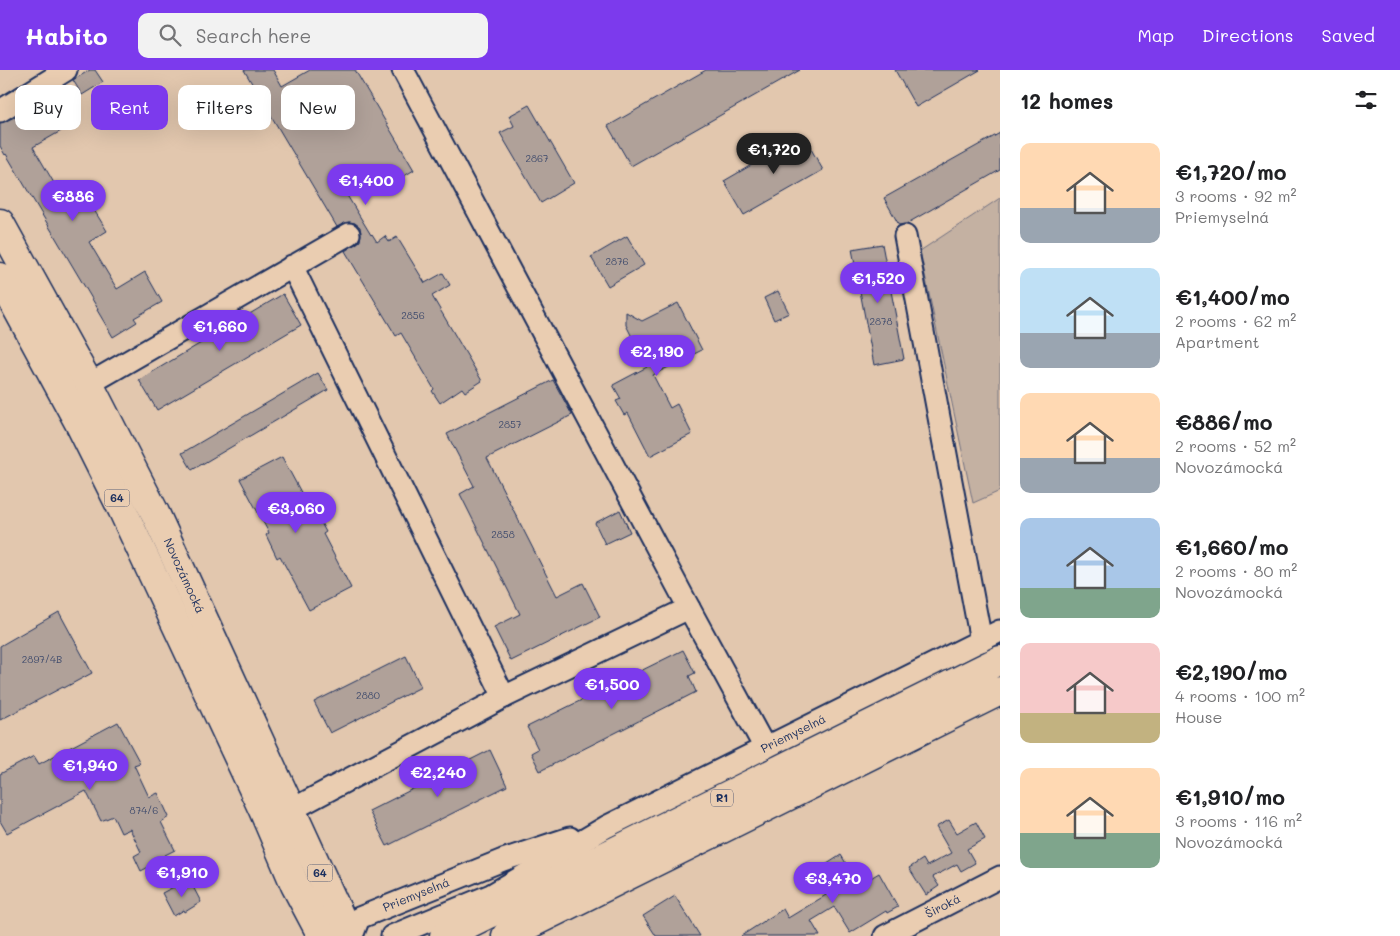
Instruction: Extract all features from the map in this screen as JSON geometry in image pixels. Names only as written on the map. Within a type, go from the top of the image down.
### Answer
[{"type":"main road","name":"Novozámocká","points":[[0,222],[89,384],[155,513],[351,936]]},
{"type":"main road","name":"64","points":[[0,277],[74,413],[122,509],[263,810],[295,885],[322,936]]},
{"type":"main road","name":"R1","points":[[444,936],[1000,660]]},
{"type":"main road","name":"R1","points":[[506,936],[1000,691]]},
{"type":"street","points":[[0,111],[66,70]]},
{"type":"street","points":[[403,70],[765,748]]},
{"type":"street","points":[[89,384],[349,234]]},
{"type":"street","points":[[905,236],[981,641]]},
{"type":"street","points":[[292,266],[504,697]]},
{"type":"street","points":[[291,810],[504,697],[689,608]]},
{"type":"street","name":"Priemyselná","points":[[392,936],[491,895],[606,827],[1000,631]]},
{"type":"street","name":"Priemyselná","points":[[351,936],[359,918],[503,860],[606,827]]},
{"type":"street","name":"Široká","points":[[885,936],[1000,877]]},
{"type":"shaded area","points":[[1000,198],[1000,491],[973,503],[920,251]]},
{"type":"building","points":[[90,70],[95,70],[103,82],[98,85],[91,85],[91,89],[82,95],[81,85],[76,85],[73,80]]},
{"type":"building","points":[[244,70],[273,70],[281,85],[281,130],[355,130],[355,85],[284,85],[310,70],[355,70],[414,170],[386,187],[377,172],[345,192],[377,242],[385,236],[389,242],[397,237],[425,283],[443,273],[450,285],[432,296],[482,381],[465,392],[462,388],[440,403],[432,391],[434,389],[401,333],[396,336],[345,251],[360,241],[360,227],[355,223],[349,222],[337,227],[271,116],[271,85],[253,85]]},
{"type":"building","points":[[706,70],[800,70],[631,166],[608,126]]},
{"type":"building","points":[[895,70],[980,70],[916,107]]},
{"type":"building","points":[[529,105],[574,183],[541,203],[500,133],[514,126],[509,116]]},
{"type":"building","points":[[15,117],[15,130],[60,130],[33,147],[61,195],[78,184],[107,231],[89,242],[117,289],[145,272],[162,302],[134,318],[137,322],[113,337],[0,146],[0,123]]},
{"type":"building","points":[[1000,133],[1000,170],[906,224],[899,225],[884,198]]},
{"type":"building","points":[[803,135],[823,170],[744,215],[724,181]]},
{"type":"building","points":[[627,236],[644,265],[608,286],[591,257]]},
{"type":"building","points":[[882,244],[904,359],[874,365],[852,249]]},
{"type":"building","points":[[778,291],[789,313],[774,320],[764,298]]},
{"type":"building","points":[[283,294],[301,325],[157,410],[139,380]]},
{"type":"building","points":[[678,303],[702,350],[653,375],[670,408],[677,404],[692,434],[650,456],[628,413],[624,415],[616,401],[621,399],[613,385],[647,367],[626,325],[626,312],[642,321]]},
{"type":"building","points":[[318,373],[328,390],[192,470],[182,453]]},
{"type":"building","points":[[553,380],[572,415],[487,458],[557,596],[583,583],[600,617],[511,661],[494,627],[520,614],[460,494],[474,486],[447,434]]},
{"type":"building","points":[[282,457],[311,511],[314,510],[326,532],[323,534],[351,588],[309,610],[280,556],[277,558],[266,535],[269,533],[240,479]]},
{"type":"building","points":[[620,510],[630,532],[605,544],[595,523]]},
{"type":"building","points":[[59,612],[92,673],[0,720],[0,646]]},
{"type":"building","points":[[683,650],[695,673],[689,676],[696,692],[540,771],[531,753],[538,749],[527,727]]},
{"type":"building","points":[[406,656],[421,687],[330,733],[314,702]]},
{"type":"building","points":[[118,722],[140,763],[134,765],[149,797],[158,793],[169,817],[161,822],[175,850],[165,855],[166,858],[141,871],[134,856],[141,852],[130,829],[121,833],[113,816],[101,821],[86,791],[7,833],[0,821],[0,774],[34,756],[39,764]]},
{"type":"building","points":[[490,750],[507,786],[387,846],[369,811]]},
{"type":"building","points":[[949,820],[957,833],[976,822],[985,839],[967,849],[975,863],[961,871],[957,864],[933,877],[939,886],[926,895],[909,868],[923,859],[927,866],[951,853],[936,827]]},
{"type":"building","points":[[841,855],[859,885],[879,873],[898,907],[887,913],[886,911],[850,933],[834,907],[811,921],[820,936],[741,936],[783,909],[788,918],[826,895],[813,873]]},
{"type":"building","points":[[189,879],[201,902],[185,912],[184,910],[174,916],[162,893]]},
{"type":"building","points":[[675,896],[700,936],[656,936],[643,916]]}]
